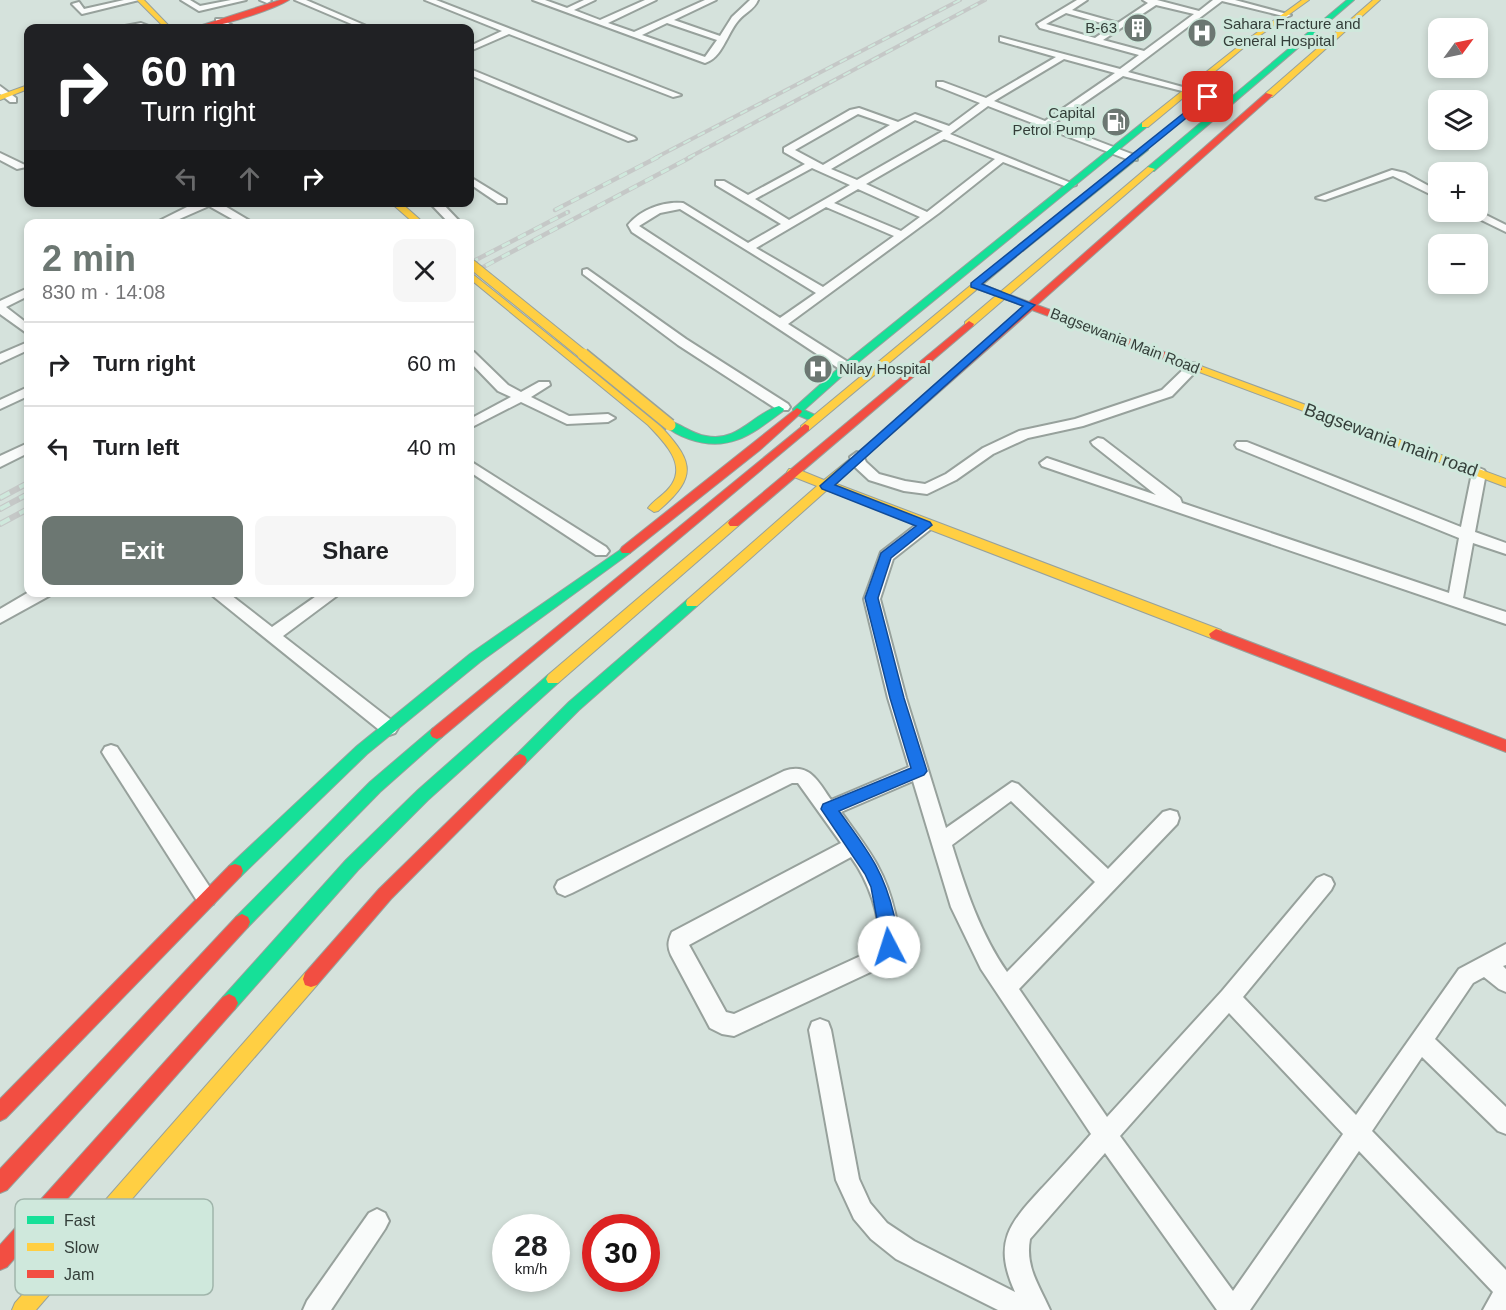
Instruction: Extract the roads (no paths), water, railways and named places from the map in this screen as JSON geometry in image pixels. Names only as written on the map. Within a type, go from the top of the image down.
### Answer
[{"type":"street","points":[[76,4],[82,12],[137,0],[164,24]]},
{"type":"street","points":[[185,0],[202,9],[242,0]]},
{"type":"street","points":[[216,24],[267,0]]},
{"type":"street","points":[[217,24],[286,0]]},
{"type":"street","points":[[299,0],[357,24]]},
{"type":"street","points":[[429,0],[676,95]]},
{"type":"street","points":[[537,0],[703,60],[710,58],[735,19],[752,5],[754,0]]},
{"type":"street","points":[[566,11],[591,0]]},
{"type":"street","points":[[600,23],[652,0]]},
{"type":"street","points":[[634,35],[712,0]]},
{"type":"street","points":[[1083,0],[1041,24],[1145,54]]},
{"type":"street","points":[[1045,125],[1121,73],[1218,0]]},
{"type":"street","points":[[1225,0],[1287,15]]},
{"type":"street","points":[[0,1112],[206,898],[389,728],[608,552],[756,447],[846,367],[963,271],[1246,44],[1306,0]]},
{"type":"street","points":[[54,1199],[352,865],[504,720],[793,472],[912,374],[1001,295],[1351,0]]},
{"type":"street","points":[[119,1199],[385,894],[574,706],[627,662],[761,540],[829,483],[1377,0]]},
{"type":"street","points":[[1096,41],[1120,26],[1151,1],[1199,13]]},
{"type":"street","points":[[1064,10],[1120,26]]},
{"type":"street","points":[[703,33],[735,19]]},
{"type":"street","points":[[666,20],[721,39]]},
{"type":"street","points":[[474,47],[508,31]]},
{"type":"street","points":[[1003,39],[1187,92]]},
{"type":"street","points":[[748,248],[946,132],[988,100],[1063,56]]},
{"type":"street","points":[[474,74],[631,139]]},
{"type":"street","points":[[940,84],[988,100],[1045,125],[1133,158]]},
{"type":"street","points":[[4,97],[24,89]]},
{"type":"street","points":[[4,97],[24,94]]},
{"type":"street","points":[[898,125],[860,111],[850,112],[788,150],[856,185],[927,216]]},
{"type":"street","points":[[824,169],[915,117],[1002,158],[1071,184]]},
{"type":"street","points":[[0,1183],[223,942],[375,788],[423,745],[980,282],[1158,138]]},
{"type":"street","points":[[0,156],[21,167]]},
{"type":"street","points":[[780,324],[1002,158]]},
{"type":"street","points":[[748,199],[812,164]]},
{"type":"street","points":[[1321,198],[1392,172],[1428,190]]},
{"type":"street","points":[[474,183],[502,201]]},
{"type":"street","points":[[720,183],[789,224]]},
{"type":"street","points":[[825,203],[901,235]]},
{"type":"street","points":[[823,292],[678,205],[652,213],[633,225],[636,230],[846,367]]},
{"type":"street","points":[[173,219],[196,207]]},
{"type":"street","points":[[218,207],[241,219]]},
{"type":"street","points":[[385,207],[399,219]]},
{"type":"street","points":[[400,207],[415,219]]},
{"type":"street","points":[[439,207],[452,219]]},
{"type":"street","points":[[1488,220],[1506,229]]},
{"type":"street","points":[[474,266],[665,428],[683,466],[684,477],[673,493],[646,515]]},
{"type":"street","name":"Bagsewania Main Road","points":[[963,271],[1001,295],[1276,398]]},
{"type":"street","points":[[587,272],[682,342],[783,407],[816,419]]},
{"type":"street","points":[[474,278],[665,428],[686,437],[706,443],[735,440],[783,407]]},
{"type":"street","points":[[24,294],[0,307],[24,328]]},
{"type":"street","points":[[0,347],[24,334]]},
{"type":"street","points":[[0,359],[24,348]]},
{"type":"street","points":[[474,359],[503,388],[567,420],[608,418]]},
{"type":"street","points":[[852,462],[874,477],[904,486],[927,489],[951,477],[988,451],[1024,434],[1078,423],[1167,393],[1194,367]]},
{"type":"street","points":[[474,422],[544,385]]},
{"type":"street","points":[[0,405],[24,393]]},
{"type":"street","name":"Bagsewania main road","points":[[1276,398],[1506,483]]},
{"type":"street","points":[[1098,442],[1185,509]]},
{"type":"street","points":[[1242,445],[1506,549]]},
{"type":"street","points":[[0,462],[24,449]]},
{"type":"street","points":[[1047,463],[1506,618]]},
{"type":"street","points":[[474,468],[637,569]]},
{"type":"street","points":[[793,472],[829,483],[926,525],[1506,746]]},
{"type":"street","points":[[1455,600],[1479,473]]},
{"type":"street","points":[[926,525],[886,556],[872,598],[897,698],[961,907],[988,962],[1106,1136],[1234,1310],[1466,976],[1496,959],[1506,982]]},
{"type":"street","points":[[0,617],[34,597]]},
{"type":"street","points":[[222,597],[389,728]]},
{"type":"street","points":[[271,636],[327,597]]},
{"type":"street","points":[[111,752],[206,898]]},
{"type":"street","points":[[828,809],[919,771]]},
{"type":"street","points":[[565,887],[790,776],[801,775],[806,779],[871,869],[879,887],[888,929],[889,947],[885,955],[734,1025],[718,1020],[678,948],[679,939],[854,846]]},
{"type":"street","points":[[941,842],[1012,790],[1108,882]]},
{"type":"street","points":[[1006,987],[1170,818]]},
{"type":"street","points":[[1037,1310],[1020,1276],[1015,1251],[1017,1238],[1023,1227],[1229,998],[1324,884]]},
{"type":"street","points":[[1229,998],[1506,1288]]},
{"type":"street","points":[[820,1030],[848,1180],[862,1211],[879,1231],[904,1250],[1024,1310]]},
{"type":"street","points":[[1420,1041],[1506,1123]]},
{"type":"street","points":[[316,1310],[377,1221]]},
{"type":"street","points":[[0,1260],[15,1243]]},
{"type":"street","points":[[1496,1310],[1506,1293]]},
{"type":"street","points":[[22,1310],[35,1295]]},
{"type":"railway","points":[[655,158],[960,0]]},
{"type":"railway","points":[[688,158],[985,0]]},
{"type":"railway","points":[[555,210],[658,157]]},
{"type":"railway","points":[[474,272],[691,157]]},
{"type":"railway","points":[[474,261],[568,212]]},
{"type":"railway","points":[[0,498],[24,485]]},
{"type":"railway","points":[[0,509],[24,496]]},
{"type":"railway","points":[[0,524],[24,511]]},
{"type":"place","name":"B-63","points":[[1138,28]]},
{"type":"place","name":"Sahara Fracture and General Hospital","points":[[1202,33]]},
{"type":"place","name":"Capital Petrol Pump","points":[[1116,122]]},
{"type":"place","name":"Nilay Hospital","points":[[818,369]]}]
